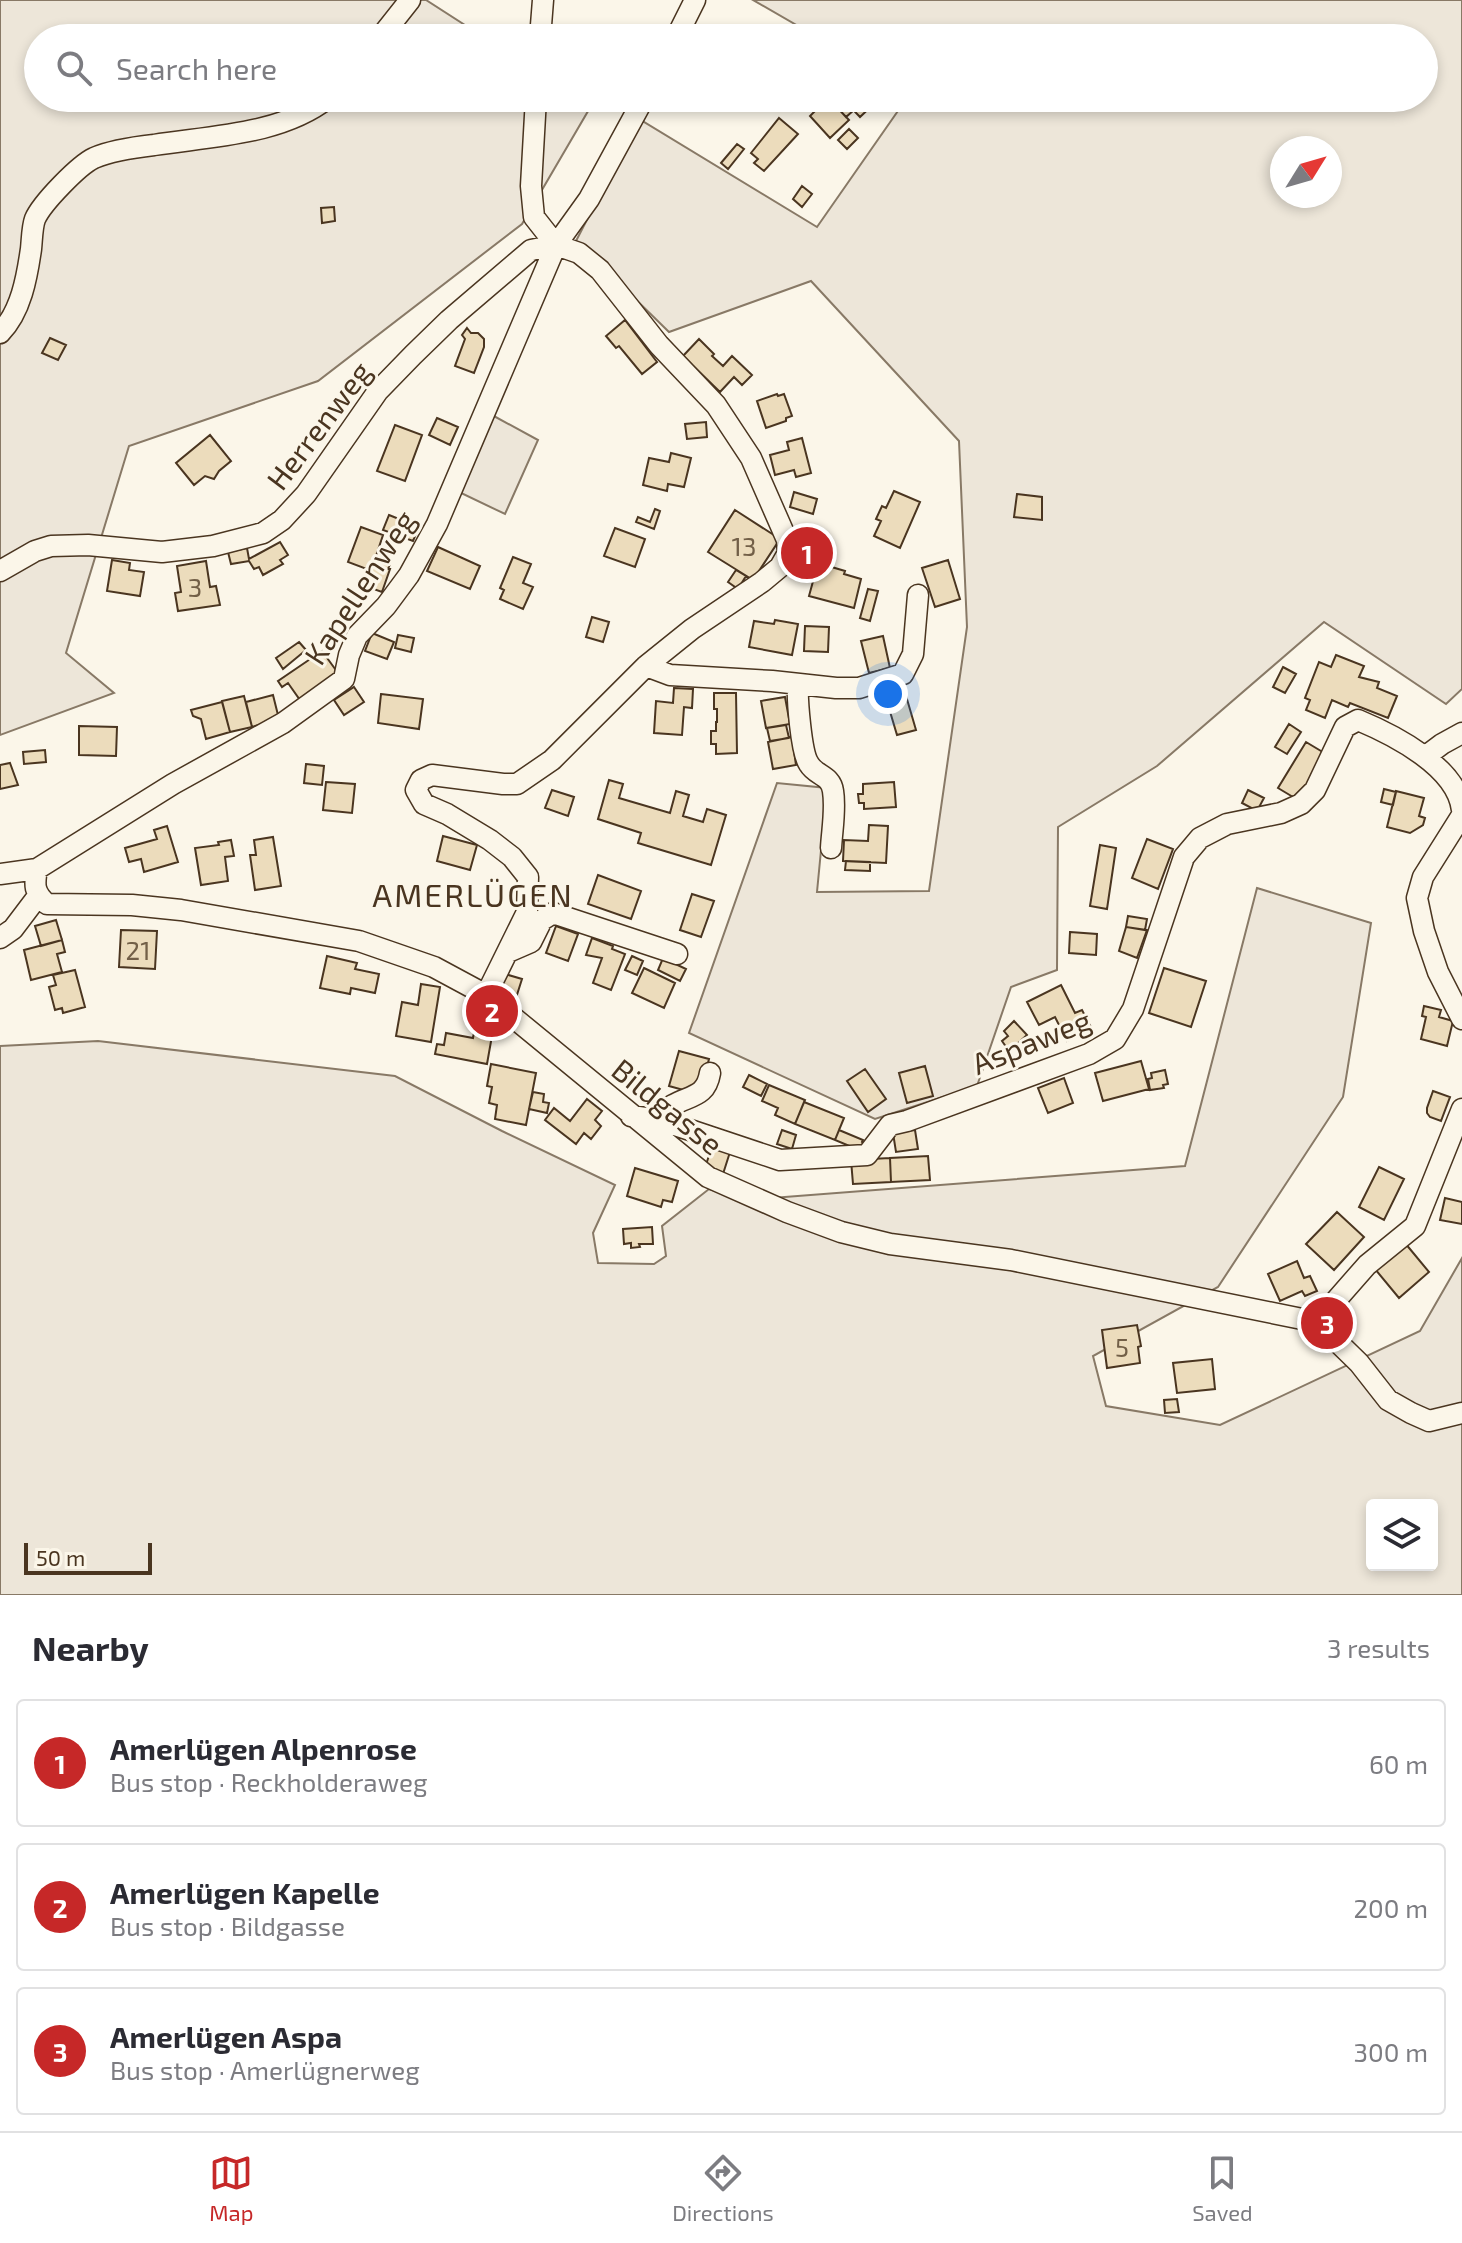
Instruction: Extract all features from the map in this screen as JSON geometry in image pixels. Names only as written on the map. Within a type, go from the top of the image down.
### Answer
[{"type":"street","points":[[391,24],[410,0]]},
{"type":"street","points":[[541,24],[543,0]]},
{"type":"street","points":[[683,24],[695,0]]},
{"type":"street","points":[[0,333],[9,324],[25,284],[35,219],[58,188],[93,158],[137,147],[263,127],[305,112]]},
{"type":"street","points":[[486,995],[527,912],[528,877],[512,857],[490,840],[424,804],[416,790],[421,780],[432,775],[517,784],[552,760],[646,666],[692,629],[762,582],[780,567],[788,553],[787,540],[751,458],[716,405],[659,345],[600,270],[579,253],[556,245],[534,217],[531,174],[535,112]]},
{"type":"street","name":"Kapellenweg","points":[[37,869],[173,784],[283,723],[344,679],[357,636],[386,606],[409,575],[437,524],[556,245],[589,199],[636,112]]},
{"type":"street","name":"Herrenweg","points":[[0,571],[35,551],[51,546],[88,545],[162,552],[213,546],[263,533],[282,520],[306,494],[378,391],[413,355],[531,250],[556,245]]},
{"type":"street","points":[[646,666],[670,675],[859,688],[903,674],[913,654],[918,595]]},
{"type":"street","points":[[798,684],[806,762],[814,771],[827,777],[833,789],[831,848]]},
{"type":"street","name":"Aspaweg","points":[[641,1118],[660,1120],[780,1160],[867,1155],[890,1125],[1089,1054],[1115,1039],[1133,1009],[1184,857],[1200,838],[1227,824],[1281,813],[1301,804],[1315,790],[1345,727],[1358,720],[1426,756],[1461,801],[1462,813],[1423,877],[1417,898],[1438,972],[1462,1019]]},
{"type":"street","points":[[1426,756],[1462,733]]},
{"type":"street","points":[[0,874],[37,869],[34,884],[38,896],[13,929],[0,938]]},
{"type":"street","name":"Bildgasse","points":[[38,896],[47,904],[132,905],[181,910],[359,941],[434,967],[486,995],[641,1118],[708,1177],[841,1232],[890,1244],[1011,1260],[1317,1322]]},
{"type":"street","points":[[508,952],[531,942],[542,920],[553,913],[677,954]]},
{"type":"street","points":[[641,1118],[693,1098],[708,1084],[710,1073]]},
{"type":"street","points":[[1462,1109],[1415,1226],[1367,1265],[1317,1322],[1359,1363],[1388,1400],[1429,1421],[1462,1413]]},
{"type":"shaded area","points":[[0,0],[426,0],[463,24],[24,24],[24,112],[587,112],[522,224],[318,381],[129,446],[66,653],[114,693],[0,735]]},
{"type":"shaded area","points":[[753,0],[1462,0],[1462,689],[1446,704],[1324,622],[1157,766],[1058,827],[1057,970],[1011,987],[977,1086],[875,1119],[689,1033],[777,783],[827,788],[817,892],[929,891],[967,627],[959,441],[811,281],[669,332],[576,241],[639,119],[817,227],[897,112],[1438,112],[1438,24],[795,24]]},
{"type":"shaded area","points":[[492,415],[538,440],[505,514],[459,492]]},
{"type":"shaded area","points":[[1257,888],[1371,923],[1343,1097],[1218,1287],[1093,1356],[1106,1406],[1220,1425],[1420,1331],[1462,1258],[1462,1595],[0,1595],[0,1046],[98,1041],[395,1076],[615,1185],[593,1233],[598,1263],[654,1264],[666,1256],[662,1226],[709,1189],[745,1200],[1185,1166]]},
{"type":"building","points":[[814,112],[841,112],[849,120],[830,138],[810,116]]},
{"type":"building","points":[[779,118],[798,134],[764,171],[754,163],[758,159],[751,153]]},
{"type":"building","points":[[849,129],[858,138],[847,149],[838,140]]},
{"type":"building","points":[[737,144],[744,149],[728,169],[721,163]]},
{"type":"building","points":[[802,186],[812,194],[802,207],[793,199]]},
{"type":"building","points":[[334,207],[335,221],[322,223],[321,208]]},
{"type":"building","points":[[625,320],[657,362],[642,374],[619,346],[616,348],[606,336]]},
{"type":"building","points":[[467,328],[484,339],[474,373],[455,366],[465,339],[462,335]]},
{"type":"building","points":[[50,338],[66,345],[58,360],[42,353]]},
{"type":"building","points":[[699,339],[723,366],[732,356],[752,375],[742,385],[734,377],[720,392],[683,356]]},
{"type":"building","points":[[784,394],[792,416],[766,428],[757,401]]},
{"type":"building","points":[[437,418],[458,427],[450,445],[429,435]]},
{"type":"building","points":[[706,422],[707,437],[687,439],[685,424]]},
{"type":"building","points":[[395,425],[422,435],[405,481],[377,471]]},
{"type":"building","points":[[210,435],[231,461],[214,479],[205,476],[194,485],[176,463]]},
{"type":"building","points":[[802,438],[811,473],[796,477],[794,470],[775,475],[770,455],[789,450],[787,442]]},
{"type":"building","points":[[671,453],[691,458],[684,487],[668,484],[667,491],[643,485],[649,458],[669,462]]},
{"type":"building","points":[[894,491],[920,502],[900,548],[874,536],[881,521],[876,519],[882,506],[886,508]]},
{"type":"building","points":[[794,492],[817,499],[813,514],[790,507]]},
{"type":"building","points":[[1017,494],[1042,497],[1042,520],[1014,517]]},
{"type":"building","points":[[655,509],[660,511],[654,529],[636,522],[638,517],[650,522]]},
{"type":"building","points":[[735,510],[780,539],[753,580],[708,552]]},
{"type":"building","points":[[389,515],[419,527],[413,541],[383,530]]},
{"type":"building","points":[[361,527],[383,535],[375,559],[390,564],[390,569],[382,592],[362,585],[367,569],[348,562]]},
{"type":"building","points":[[615,528],[645,539],[635,567],[604,556]]},
{"type":"building","points":[[280,542],[288,555],[280,560],[283,564],[263,575],[259,567],[254,569],[249,561],[231,564],[228,552],[247,548],[249,559]]},
{"type":"building","points":[[438,547],[480,566],[470,589],[427,571]]},
{"type":"building","points":[[513,557],[531,564],[523,583],[533,587],[523,609],[500,599],[504,590],[500,588]]},
{"type":"building","points":[[112,560],[130,563],[129,570],[144,572],[140,596],[107,591]]},
{"type":"building","points":[[948,560],[960,599],[935,607],[922,568]]},
{"type":"building","points":[[206,561],[210,587],[216,586],[220,605],[178,611],[175,593],[181,592],[177,566]]},
{"type":"building","points":[[818,563],[861,579],[854,608],[809,596]]},
{"type":"building","points":[[736,570],[746,576],[738,589],[728,582]]},
{"type":"building","points":[[868,589],[878,591],[870,621],[860,618]]},
{"type":"building","points":[[592,617],[609,622],[603,642],[586,637]]},
{"type":"building","points":[[775,620],[798,624],[792,655],[749,647],[754,621],[774,624]]},
{"type":"building","points":[[805,626],[829,627],[828,652],[804,651]]},
{"type":"building","points":[[372,633],[394,642],[387,659],[365,651]]},
{"type":"building","points":[[398,635],[414,638],[411,652],[395,648]]},
{"type":"building","points":[[883,636],[890,668],[869,673],[861,641]]},
{"type":"building","points":[[299,642],[306,650],[283,669],[276,658]]},
{"type":"building","points":[[322,651],[338,673],[300,700],[288,683],[282,687],[278,681]]},
{"type":"building","points":[[1336,655],[1364,666],[1359,677],[1379,682],[1377,688],[1397,696],[1388,718],[1350,703],[1348,707],[1332,700],[1325,718],[1306,710],[1310,700],[1305,698],[1319,662],[1331,667]]},
{"type":"building","points":[[1283,667],[1296,674],[1285,693],[1273,687]]},
{"type":"building","points":[[902,682],[916,730],[897,735],[883,688]]},
{"type":"building","points":[[354,687],[364,702],[344,715],[334,700]]},
{"type":"building","points":[[674,688],[693,689],[692,708],[684,707],[682,735],[654,733],[656,701],[673,703]]},
{"type":"building","points":[[714,693],[736,693],[737,753],[716,754],[716,744],[711,744],[711,731],[716,731],[717,722]]},
{"type":"building","points":[[381,694],[423,699],[419,729],[378,723]]},
{"type":"building","points":[[273,695],[279,719],[252,727],[246,702]]},
{"type":"building","points":[[244,696],[252,727],[230,732],[222,701]]},
{"type":"building","points":[[785,697],[790,724],[766,728],[761,701]]},
{"type":"building","points":[[222,702],[230,732],[206,739],[201,719],[193,716],[191,710]]},
{"type":"building","points":[[1289,724],[1301,732],[1287,754],[1275,747]]},
{"type":"building","points":[[786,725],[789,738],[770,741],[767,728]]},
{"type":"building","points":[[79,726],[117,727],[116,756],[79,755]]},
{"type":"building","points":[[792,737],[796,765],[773,769],[768,742]]},
{"type":"building","points":[[1306,742],[1326,754],[1298,800],[1278,788]]},
{"type":"building","points":[[45,750],[46,762],[24,764],[23,752]]},
{"type":"building","points":[[10,763],[18,785],[0,789],[0,765]]},
{"type":"building","points":[[306,764],[324,766],[322,785],[304,783]]},
{"type":"building","points":[[609,780],[623,784],[619,798],[670,813],[676,791],[689,795],[683,816],[703,822],[707,809],[726,815],[711,865],[638,843],[641,833],[598,819]]},
{"type":"building","points":[[326,782],[355,784],[352,813],[323,810]]},
{"type":"building","points":[[894,782],[896,807],[864,809],[864,803],[859,803],[858,794],[863,794],[863,784]]},
{"type":"building","points":[[1384,789],[1396,792],[1393,805],[1381,802]]},
{"type":"building","points":[[552,790],[574,797],[568,816],[545,808]]},
{"type":"building","points":[[1248,790],[1264,798],[1257,811],[1242,803]]},
{"type":"building","points":[[1396,791],[1424,798],[1419,816],[1425,818],[1423,825],[1410,833],[1387,827]]},
{"type":"building","points":[[869,825],[888,826],[886,863],[843,861],[844,840],[868,841]]},
{"type":"building","points":[[167,826],[178,862],[144,872],[141,859],[129,862],[125,848],[157,839],[154,830]]},
{"type":"building","points":[[443,836],[477,845],[470,870],[437,861]]},
{"type":"building","points":[[273,837],[281,886],[255,890],[250,855],[256,855],[254,840]]},
{"type":"building","points":[[1147,839],[1173,849],[1158,889],[1132,878]]},
{"type":"building","points":[[231,840],[234,856],[225,857],[228,881],[201,885],[195,848]]},
{"type":"building","points":[[1100,845],[1116,848],[1107,909],[1090,906]]},
{"type":"building","points":[[846,861],[870,862],[870,871],[845,870]]},
{"type":"building","points":[[598,875],[641,891],[631,919],[588,904]]},
{"type":"building","points":[[692,894],[714,901],[701,937],[680,930]]},
{"type":"building","points":[[1128,916],[1147,919],[1145,930],[1126,927]]},
{"type":"building","points":[[56,920],[62,940],[41,946],[35,926]]},
{"type":"building","points":[[556,926],[578,934],[568,961],[546,953]]},
{"type":"building","points":[[1126,927],[1147,930],[1137,958],[1119,951]]},
{"type":"building","points":[[121,930],[157,931],[155,969],[119,967]]},
{"type":"building","points":[[1070,932],[1097,934],[1096,955],[1069,953]]},
{"type":"building","points":[[592,938],[625,954],[611,990],[593,983],[602,958],[586,955]]},
{"type":"building","points":[[62,940],[65,952],[57,954],[62,972],[31,980],[24,950]]},
{"type":"building","points":[[327,956],[357,963],[355,969],[379,974],[375,993],[351,988],[350,994],[320,988]]},
{"type":"building","points":[[632,956],[643,961],[637,975],[625,970]]},
{"type":"building","points":[[663,958],[686,969],[680,981],[658,970]]},
{"type":"building","points":[[644,968],[675,983],[664,1008],[632,993]]},
{"type":"building","points":[[1164,968],[1206,981],[1191,1027],[1149,1013]]},
{"type":"building","points":[[75,970],[85,1007],[63,1013],[62,1008],[55,1010],[49,987],[56,985],[53,975]]},
{"type":"building","points":[[505,974],[522,979],[515,1001],[498,996]]},
{"type":"building","points":[[421,984],[440,987],[431,1042],[396,1036],[402,1002],[418,1005]]},
{"type":"building","points":[[1061,985],[1075,1013],[1082,1010],[1092,1029],[1067,1041],[1055,1017],[1039,1025],[1027,1002]]},
{"type":"building","points":[[1424,1006],[1441,1010],[1439,1017],[1453,1021],[1447,1046],[1421,1039],[1426,1017],[1422,1016]]},
{"type":"building","points":[[1014,1021],[1027,1035],[1009,1051],[1002,1041],[1008,1036],[1004,1031]]},
{"type":"building","points":[[475,1027],[493,1030],[487,1064],[435,1054],[437,1044],[444,1045],[446,1033],[473,1038]]},
{"type":"building","points":[[679,1051],[709,1059],[702,1085],[694,1093],[669,1086]]},
{"type":"building","points":[[1141,1061],[1149,1089],[1103,1101],[1095,1073]]},
{"type":"building","points":[[491,1064],[536,1073],[526,1125],[495,1119],[497,1105],[489,1103],[492,1087],[487,1086]]},
{"type":"building","points":[[925,1066],[933,1096],[907,1103],[899,1073]]},
{"type":"building","points":[[865,1069],[886,1099],[868,1112],[847,1081]]},
{"type":"building","points":[[1165,1070],[1168,1084],[1163,1085],[1164,1088],[1150,1090],[1148,1079],[1152,1078],[1151,1073]]},
{"type":"building","points":[[749,1075],[767,1084],[761,1096],[743,1087]]},
{"type":"building","points":[[1064,1078],[1073,1103],[1048,1113],[1038,1088]]},
{"type":"building","points":[[769,1085],[805,1100],[795,1124],[775,1115],[778,1108],[762,1101]]},
{"type":"building","points":[[1433,1091],[1450,1097],[1441,1121],[1427,1113]]},
{"type":"building","points":[[533,1092],[544,1094],[543,1102],[549,1103],[547,1113],[529,1109]]},
{"type":"building","points":[[587,1099],[602,1111],[595,1120],[601,1126],[591,1139],[584,1133],[576,1144],[545,1120],[554,1108],[570,1121]]},
{"type":"building","points":[[804,1102],[844,1118],[835,1140],[795,1124]]},
{"type":"building","points":[[782,1130],[796,1135],[792,1149],[777,1144]]},
{"type":"building","points":[[839,1130],[863,1140],[865,1144],[859,1150],[835,1140]]},
{"type":"building","points":[[915,1130],[918,1149],[896,1152],[893,1133]]},
{"type":"building","points":[[712,1146],[730,1152],[723,1174],[705,1168]]},
{"type":"building","points":[[928,1156],[930,1180],[891,1182],[890,1158]]},
{"type":"building","points":[[890,1158],[891,1182],[853,1184],[851,1160]]},
{"type":"building","points":[[1379,1167],[1404,1179],[1384,1220],[1359,1207]]},
{"type":"building","points":[[635,1168],[678,1181],[672,1202],[663,1200],[661,1207],[627,1196]]},
{"type":"building","points":[[1445,1198],[1462,1202],[1462,1224],[1440,1220]]},
{"type":"building","points":[[1337,1212],[1364,1237],[1334,1270],[1306,1244]]},
{"type":"building","points":[[652,1227],[653,1244],[639,1244],[640,1247],[631,1248],[631,1243],[624,1244],[623,1229]]},
{"type":"building","points":[[1405,1243],[1429,1272],[1399,1298],[1375,1269]]},
{"type":"building","points":[[1297,1261],[1304,1278],[1310,1276],[1317,1291],[1305,1296],[1302,1291],[1280,1301],[1268,1274]]},
{"type":"building","points":[[1137,1325],[1140,1363],[1107,1368],[1102,1330]]},
{"type":"building","points":[[1212,1359],[1215,1389],[1177,1393],[1173,1363]]},
{"type":"building","points":[[1177,1399],[1179,1412],[1165,1413],[1164,1400]]},
{"type":"place","name":"Amerlügen Alpenrose","points":[[807,553]]},
{"type":"place","name":"Amerlügen Kapelle","points":[[492,1011]]},
{"type":"place","name":"Amerlügen Aspa","points":[[1327,1323]]},
{"type":"district","name":"AMERLÜGEN","points":[[473,894]]}]
